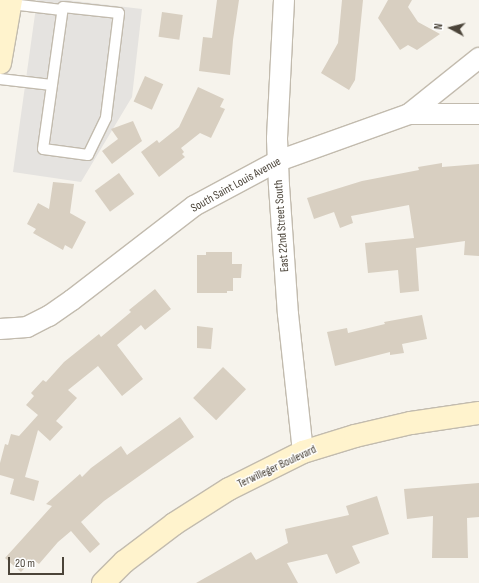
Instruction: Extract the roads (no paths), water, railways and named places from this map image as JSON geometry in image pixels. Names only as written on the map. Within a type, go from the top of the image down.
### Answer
[{"type":"street","name":"East 22nd Street South","points":[[284,0],[278,101],[278,161],[288,314],[303,452]]},
{"type":"street","points":[[0,63],[11,2]]},
{"type":"street","points":[[409,114],[479,58]]},
{"type":"street","name":"South Saint Louis Avenue","points":[[0,329],[27,327],[49,316],[194,206],[278,161],[409,114],[479,114]]},
{"type":"street","name":"Terwilleger Boulevard","points":[[103,583],[124,562],[174,524],[229,489],[303,452],[355,436],[411,423],[479,413]]},
{"type":"lane","points":[[11,2],[62,10],[63,7],[119,13],[106,118],[88,156],[43,148],[62,10]]},
{"type":"lane","points":[[0,79],[52,85]]}]
